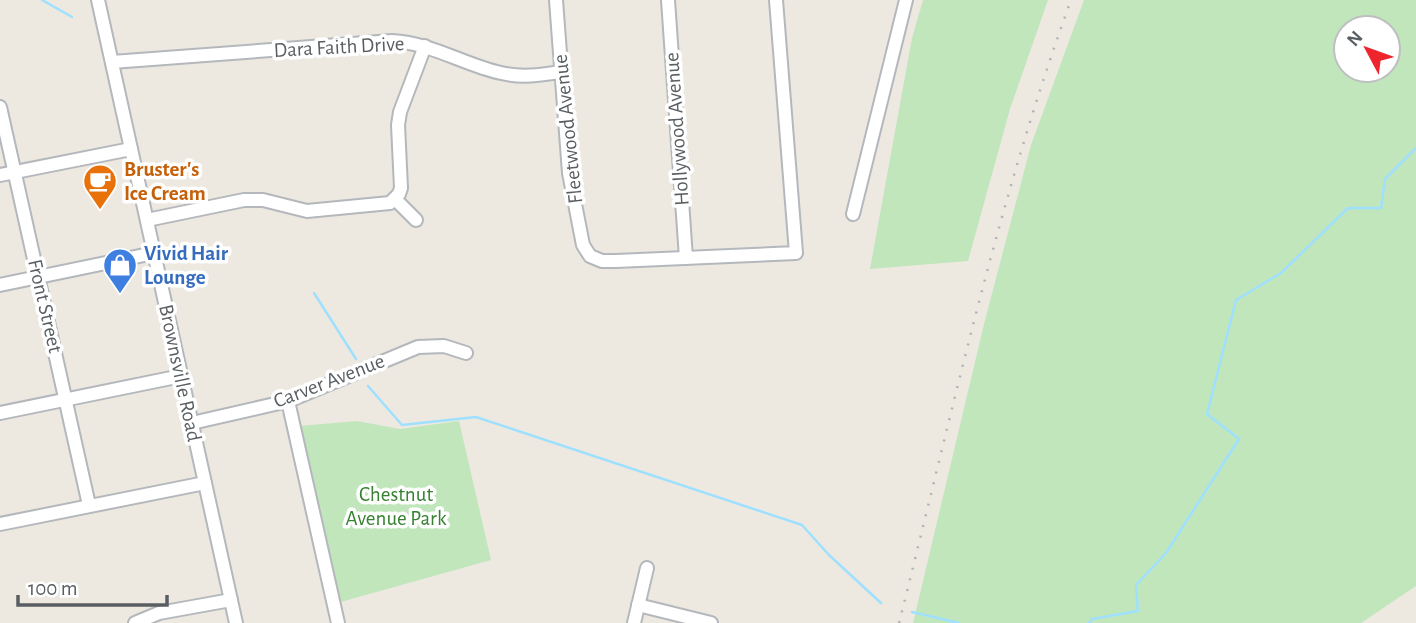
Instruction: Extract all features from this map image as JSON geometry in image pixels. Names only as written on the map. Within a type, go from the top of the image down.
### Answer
[{"type":"street","name":"Brownsville Road","points":[[98,0],[236,623]]},
{"type":"street","name":"Fleetwood Avenue","points":[[556,0],[569,173],[583,245],[590,256],[602,261],[686,258]]},
{"type":"street","name":"Hollywood Avenue","points":[[668,0],[686,258]]},
{"type":"street","points":[[686,258],[796,253],[776,0]]},
{"type":"street","points":[[853,214],[906,0]]},
{"type":"street","name":"Dara Faith Drive","points":[[112,62],[392,41],[425,46],[504,74],[533,76],[561,72]]},
{"type":"street","points":[[147,220],[244,200],[262,200],[307,211],[385,205],[395,199],[401,188],[398,125],[400,112],[425,46]]},
{"type":"street","name":"Front Street","points":[[0,107],[7,173],[40,278],[89,505]]},
{"type":"street","points":[[7,173],[131,149]]},
{"type":"street","points":[[395,199],[416,220]]},
{"type":"street","points":[[0,285],[154,253]]},
{"type":"street","name":"Carver Avenue","points":[[192,423],[288,401],[418,348],[444,346],[466,353]]},
{"type":"street","points":[[0,413],[181,376]]},
{"type":"street","points":[[288,401],[338,623]]},
{"type":"street","points":[[0,524],[205,483]]},
{"type":"street","points":[[634,623],[647,568]]},
{"type":"street","points":[[135,623],[159,613],[231,600]]},
{"type":"street","points":[[638,605],[712,623]]},
{"type":"green space","points":[[923,0],[1048,0],[1010,109],[968,261],[870,269],[912,38]]},
{"type":"green space","points":[[1084,0],[1416,0],[1416,586],[1361,623],[913,623],[984,324],[1031,145]]},
{"type":"green space","name":"Chestnut Avenue Park","points":[[357,421],[400,429],[459,421],[491,560],[337,603],[299,426]]},
{"type":"waterway","points":[[42,0],[72,17]]},
{"type":"waterway","points":[[1089,623],[1092,619],[1138,611],[1136,585],[1166,553],[1239,439],[1207,414],[1236,300],[1281,273],[1348,208],[1381,208],[1385,179],[1416,148]]},
{"type":"waterway","points":[[314,293],[356,359]]},
{"type":"waterway","points":[[368,386],[402,425],[476,417],[802,525],[829,555],[881,603]]},
{"type":"waterway","points":[[912,612],[959,623]]},
{"type":"railway","points":[[899,623],[998,231],[1020,154],[1071,0]]},
{"type":"place","name":"Bruster's Ice Cream","points":[[100,211]]},
{"type":"place","name":"Vivid Hair Lounge","points":[[120,295]]}]
